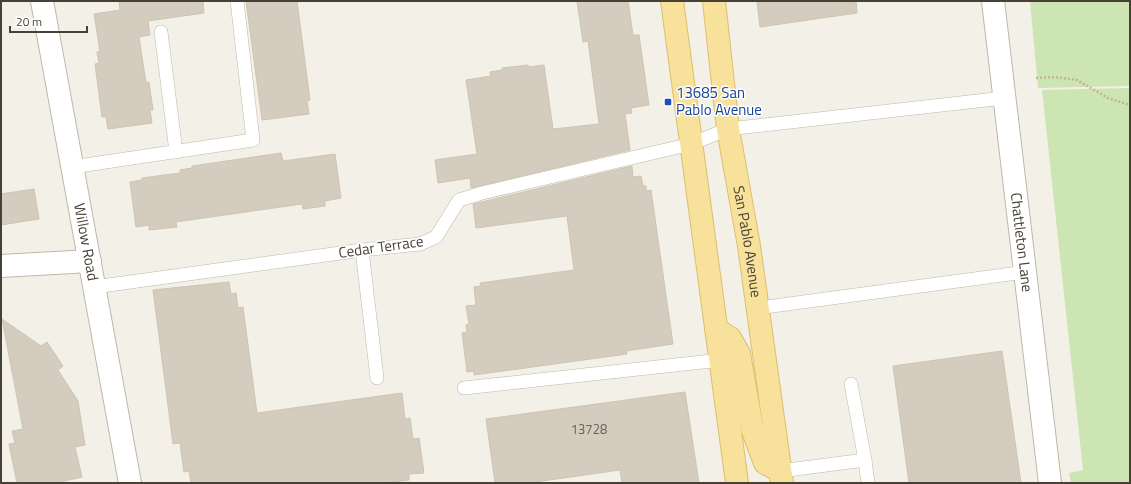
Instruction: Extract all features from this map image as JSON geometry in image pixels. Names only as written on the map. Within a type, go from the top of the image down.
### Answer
[{"type":"main road","points":[[672,1],[682,65],[691,144],[737,483]]},
{"type":"main road","name":"San Pablo Avenue","points":[[714,1],[728,129],[749,246],[781,477]]},
{"type":"main road","points":[[716,329],[730,338],[739,354],[752,428],[764,463],[781,477]]},
{"type":"street","name":"Willow Road","points":[[42,1],[130,483]]},
{"type":"street","name":"Chattleton Lane","points":[[993,1],[1050,483]]},
{"type":"street","points":[[1,266],[90,261]]},
{"type":"lane","points":[[72,167],[253,140],[237,1]]},
{"type":"lane","points":[[161,32],[176,152]]},
{"type":"lane","name":"Cedar Terrace","points":[[94,287],[362,250],[420,244],[436,238],[459,200],[691,144],[728,129],[1004,98]]},
{"type":"lane","points":[[362,250],[377,378]]},
{"type":"lane","points":[[758,308],[1025,272]]},
{"type":"lane","points":[[464,388],[720,360]]},
{"type":"lane","points":[[851,384],[868,483]]},
{"type":"lane","points":[[781,477],[864,460]]},
{"type":"path","points":[[1036,78],[1055,77],[1077,80],[1108,98],[1130,105]]},
{"type":"green space","points":[[1030,1],[1130,1],[1130,86],[1038,88]]},
{"type":"green space","points":[[1130,88],[1130,483],[1071,483],[1069,473],[1083,470],[1042,90]]},
{"type":"building","points":[[119,1],[203,1],[204,13],[148,21],[150,35],[139,37],[146,83],[149,82],[153,110],[150,110],[152,123],[108,129],[106,117],[102,117],[95,64],[99,63],[97,52],[100,51],[94,14],[120,10]]},
{"type":"building","points":[[246,1],[297,1],[310,100],[307,101],[309,114],[262,120]]},
{"type":"building","points":[[577,1],[628,1],[633,35],[639,35],[649,105],[631,108],[632,113],[625,114],[630,150],[471,188],[470,178],[438,183],[435,160],[477,154],[466,80],[491,76],[490,72],[502,70],[502,68],[544,65],[553,129],[599,124],[588,41],[583,42]]},
{"type":"building","points":[[757,1],[856,1],[857,13],[760,27]]},
{"type":"building","points":[[281,153],[283,161],[335,154],[341,198],[325,201],[325,206],[303,209],[302,204],[176,222],[177,227],[149,230],[149,225],[136,227],[130,182],[142,180],[142,178],[180,173],[180,170],[192,168],[192,166]]},
{"type":"building","points":[[632,166],[633,177],[641,176],[643,186],[646,186],[646,191],[651,190],[673,344],[626,351],[627,354],[474,375],[474,371],[467,372],[462,333],[467,332],[466,325],[469,324],[466,306],[476,305],[474,287],[481,286],[480,283],[574,270],[567,216],[476,228],[473,204]]},
{"type":"building","points":[[34,189],[39,219],[1,225],[1,194]]},
{"type":"building","points":[[229,282],[231,294],[236,293],[238,308],[243,307],[257,413],[402,393],[405,419],[410,418],[413,439],[419,438],[424,473],[409,474],[409,480],[386,483],[191,483],[189,471],[184,472],[180,443],[173,444],[153,290]]},
{"type":"building","points":[[2,319],[41,346],[47,342],[63,366],[58,370],[78,401],[85,445],[75,447],[82,477],[56,483],[17,483],[9,444],[15,443],[12,431],[23,429]]},
{"type":"building","points":[[1002,351],[1021,483],[909,483],[893,366]]},
{"type":"building","points":[[685,392],[699,483],[622,483],[620,470],[528,483],[495,483],[486,419]]},
{"type":"place","name":"13685 San Pablo Avenue","points":[[668,102]]}]
